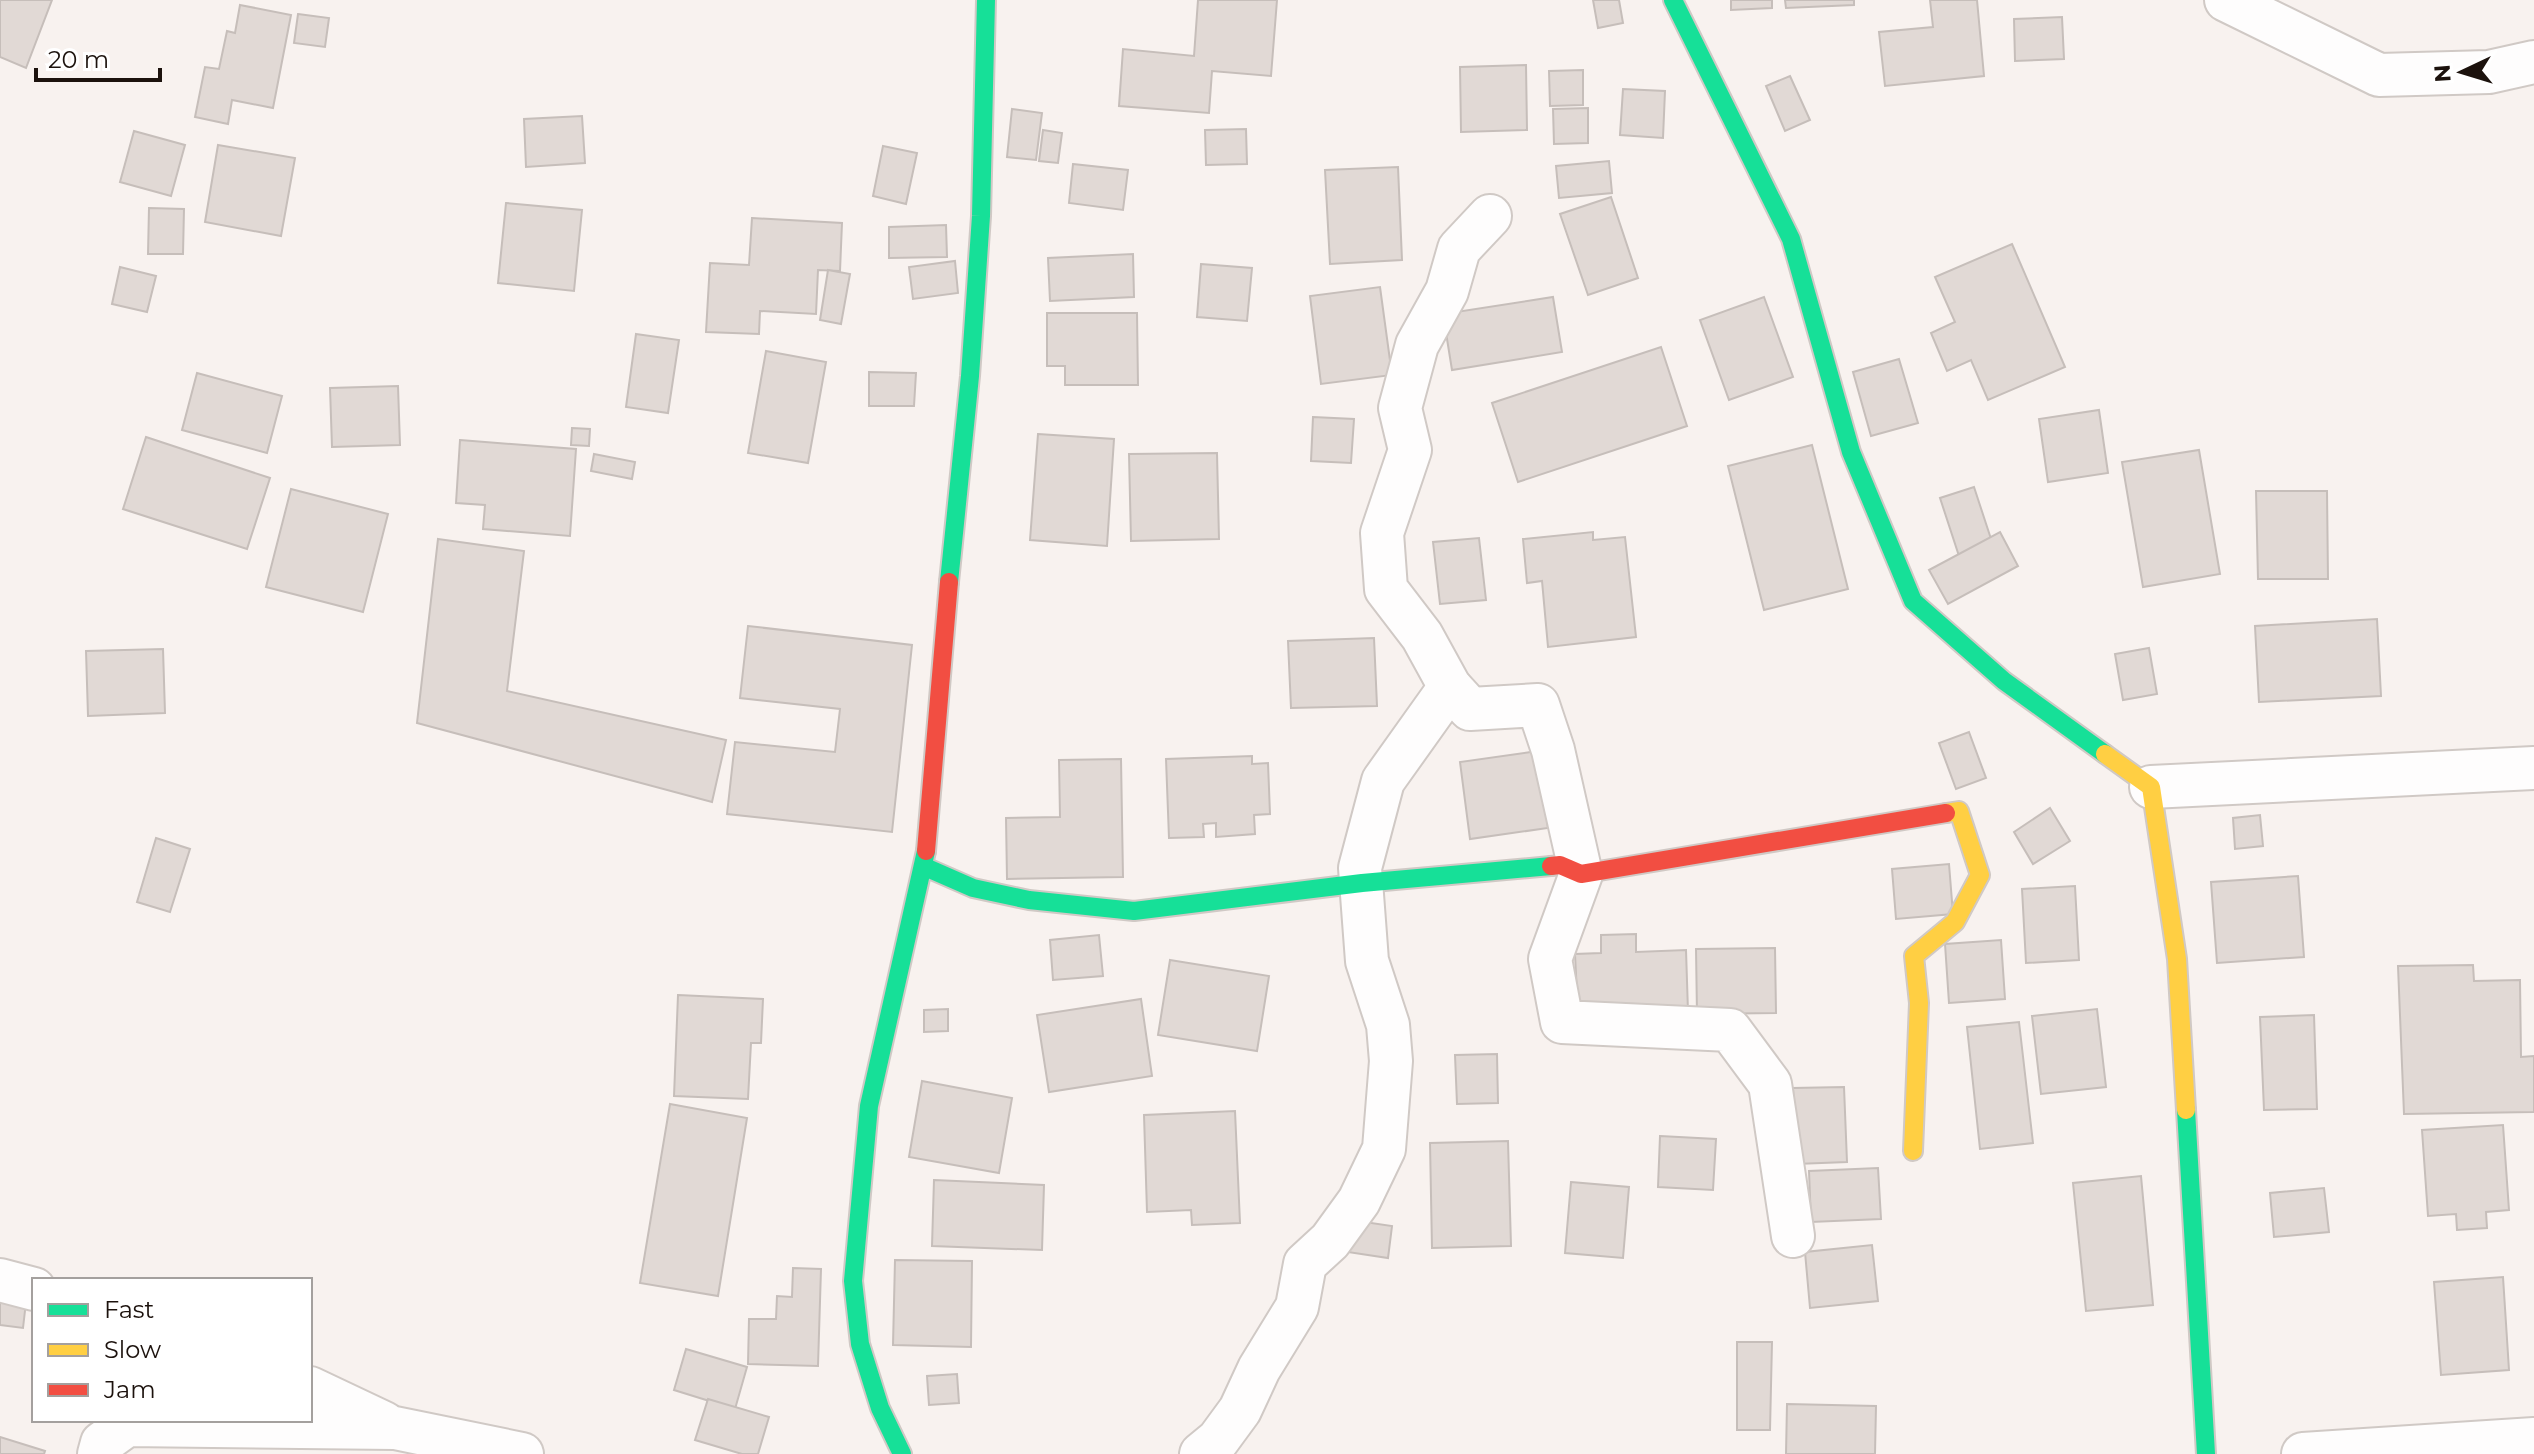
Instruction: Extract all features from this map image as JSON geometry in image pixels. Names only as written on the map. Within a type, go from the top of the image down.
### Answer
[{"type":"street","points":[[902,1454],[880,1408],[860,1344],[853,1281],[869,1106],[925,867],[958,470],[970,376],[981,216],[986,0]]},
{"type":"street","points":[[1673,0],[1791,239],[1851,452],[1913,601],[2004,681],[2151,787],[2534,768]]},
{"type":"street","points":[[2226,0],[2379,75],[2489,72],[2534,62]]},
{"type":"street","points":[[1490,216],[1459,249],[1447,291],[1417,345],[1400,408],[1410,450],[1382,533],[1386,589],[1422,636],[1450,687],[1470,709],[1538,705],[1553,750],[1581,874],[1550,959],[1562,1022],[1730,1030],[1770,1084],[1793,1236]]},
{"type":"street","points":[[1201,1454],[1218,1440],[1240,1410],[1259,1369],[1297,1307],[1305,1264],[1330,1241],[1359,1201],[1384,1149],[1391,1061],[1388,1025],[1367,961],[1360,868],[1383,781],[1450,687]]},
{"type":"street","points":[[2151,787],[2177,959],[2206,1454]]},
{"type":"street","points":[[925,867],[973,888],[1029,900],[1134,911],[1362,883],[1560,865],[1581,874],[1959,811],[1980,875],[1955,922],[1914,956],[1919,1003],[1913,1151]]},
{"type":"street","points":[[0,1280],[32,1288]]},
{"type":"street","points":[[312,1389],[395,1428]]},
{"type":"street","points":[[99,1454],[102,1443],[127,1425],[395,1428],[522,1454]]},
{"type":"street","points":[[2303,1454],[2534,1439]]},
{"type":"building","points":[[0,0],[52,0],[26,68],[0,57]]},
{"type":"building","points":[[1198,0],[1277,0],[1271,76],[1212,71],[1209,113],[1119,106],[1123,49],[1194,56]]},
{"type":"building","points":[[1593,0],[1619,0],[1623,23],[1598,28]]},
{"type":"building","points":[[1731,0],[1772,0],[1772,8],[1731,10]]},
{"type":"building","points":[[1785,0],[1854,0],[1854,5],[1786,8]]},
{"type":"building","points":[[1930,0],[1977,0],[1984,76],[1885,86],[1879,32],[1933,27]]},
{"type":"building","points":[[240,5],[291,15],[273,108],[232,100],[228,124],[195,117],[205,67],[219,69],[227,31],[235,33]]},
{"type":"building","points":[[298,14],[329,18],[325,47],[294,43]]},
{"type":"building","points":[[2062,17],[2064,59],[2015,61],[2014,19]]},
{"type":"building","points":[[1526,65],[1527,130],[1461,132],[1460,67]]},
{"type":"building","points":[[1583,70],[1583,105],[1550,106],[1549,71]]},
{"type":"building","points":[[1790,76],[1810,120],[1785,131],[1766,86]]},
{"type":"building","points":[[1623,89],[1665,91],[1663,138],[1620,135]]},
{"type":"building","points":[[1588,108],[1588,143],[1554,144],[1553,109]]},
{"type":"building","points":[[1012,109],[1042,113],[1036,160],[1007,157]]},
{"type":"building","points":[[582,116],[585,163],[526,167],[524,119]]},
{"type":"building","points":[[1246,129],[1247,164],[1206,165],[1205,130]]},
{"type":"building","points":[[1043,130],[1062,133],[1058,163],[1039,161]]},
{"type":"building","points":[[134,131],[185,145],[171,196],[120,182]]},
{"type":"building","points":[[218,145],[295,158],[281,236],[205,222]]},
{"type":"building","points":[[883,146],[917,153],[906,204],[873,196]]},
{"type":"building","points":[[1609,161],[1612,193],[1559,198],[1556,166]]},
{"type":"building","points":[[1073,164],[1128,170],[1123,210],[1069,203]]},
{"type":"building","points":[[1398,167],[1402,260],[1330,264],[1325,170]]},
{"type":"building","points":[[1611,197],[1638,278],[1588,295],[1560,214]]},
{"type":"building","points":[[506,203],[582,210],[574,291],[498,283]]},
{"type":"building","points":[[149,208],[184,209],[183,254],[148,254]]},
{"type":"building","points":[[752,218],[842,223],[840,271],[818,270],[816,314],[760,311],[759,334],[706,332],[710,263],[749,265]]},
{"type":"building","points":[[946,225],[947,257],[889,258],[889,227]]},
{"type":"building","points":[[2012,244],[2065,367],[1988,400],[1971,360],[1947,371],[1931,333],[1955,322],[1935,277]]},
{"type":"building","points":[[1133,254],[1134,297],[1050,301],[1048,258]]},
{"type":"building","points":[[955,261],[958,293],[913,299],[909,267]]},
{"type":"building","points":[[1201,264],[1252,268],[1247,321],[1197,317]]},
{"type":"building","points":[[120,267],[156,276],[147,312],[112,304]]},
{"type":"building","points":[[828,270],[850,274],[841,324],[820,320]]},
{"type":"building","points":[[1380,287],[1392,375],[1321,384],[1310,296]]},
{"type":"building","points":[[1553,297],[1562,352],[1452,370],[1443,314]]},
{"type":"building","points":[[1764,297],[1793,377],[1729,400],[1700,320]]},
{"type":"building","points":[[1047,313],[1137,313],[1138,385],[1065,385],[1065,366],[1047,366]]},
{"type":"building","points":[[636,334],[679,340],[668,413],[626,407]]},
{"type":"building","points":[[1661,347],[1687,426],[1518,482],[1492,403]]},
{"type":"building","points":[[766,351],[826,362],[808,463],[748,453]]},
{"type":"building","points":[[1899,359],[1918,423],[1871,436],[1853,372]]},
{"type":"building","points":[[869,372],[916,373],[914,406],[869,406]]},
{"type":"building","points":[[197,373],[282,396],[267,453],[182,430]]},
{"type":"building","points":[[398,386],[400,445],[332,447],[330,388]]},
{"type":"building","points":[[2099,410],[2108,473],[2048,482],[2039,419]]},
{"type":"building","points":[[1313,417],[1354,419],[1351,463],[1311,461]]},
{"type":"building","points":[[572,428],[590,429],[589,446],[571,445]]},
{"type":"building","points":[[1038,434],[1114,439],[1107,546],[1030,540]]},
{"type":"building","points":[[146,437],[270,478],[247,549],[123,509]]},
{"type":"building","points":[[460,440],[576,449],[570,536],[483,529],[485,505],[456,503]]},
{"type":"building","points":[[1812,445],[1848,589],[1764,610],[1728,466]]},
{"type":"building","points":[[2199,450],[2220,574],[2143,587],[2122,462]]},
{"type":"building","points":[[1217,453],[1219,539],[1131,541],[1129,454]]},
{"type":"building","points":[[594,454],[635,462],[632,479],[591,471]]},
{"type":"building","points":[[1974,487],[1993,545],[1959,556],[1940,498]]},
{"type":"building","points":[[291,489],[388,514],[363,612],[266,587]]},
{"type":"building","points":[[2256,491],[2327,491],[2328,579],[2258,579]]},
{"type":"building","points":[[1593,532],[1593,540],[1625,537],[1636,637],[1548,647],[1542,581],[1527,583],[1523,539]]},
{"type":"building","points":[[2000,532],[2018,566],[1948,604],[1929,570]]},
{"type":"building","points":[[1479,538],[1486,600],[1440,604],[1433,542]]},
{"type":"building","points":[[438,539],[524,551],[507,691],[726,740],[712,802],[417,723]]},
{"type":"building","points":[[2377,619],[2381,696],[2259,702],[2255,626]]},
{"type":"building","points":[[748,626],[912,645],[892,832],[727,814],[735,742],[835,752],[840,709],[740,698]]},
{"type":"building","points":[[1374,638],[1377,706],[1291,708],[1288,641]]},
{"type":"building","points":[[2149,648],[2157,694],[2123,700],[2115,654]]},
{"type":"building","points":[[163,649],[165,713],[88,716],[86,651]]},
{"type":"building","points":[[1969,732],[1986,778],[1956,789],[1939,743]]},
{"type":"building","points":[[1538,751],[1548,828],[1470,839],[1460,762]]},
{"type":"building","points":[[1252,756],[1252,764],[1268,763],[1270,814],[1254,815],[1255,834],[1216,837],[1216,823],[1203,824],[1204,837],[1169,838],[1166,759]]},
{"type":"building","points":[[1121,759],[1123,877],[1007,879],[1006,818],[1060,817],[1059,760]]},
{"type":"building","points":[[2050,808],[2070,841],[2033,864],[2014,832]]},
{"type":"building","points":[[2260,815],[2263,846],[2235,849],[2233,818]]},
{"type":"building","points":[[156,838],[190,849],[170,912],[137,902]]},
{"type":"building","points":[[1949,864],[1953,914],[1896,919],[1892,869]]},
{"type":"building","points":[[2298,876],[2304,957],[2217,963],[2211,882]]},
{"type":"building","points":[[2075,886],[2079,960],[2026,963],[2022,889]]},
{"type":"building","points":[[1636,934],[1636,952],[1686,950],[1688,1012],[1578,1015],[1575,954],[1601,953],[1601,935]]},
{"type":"building","points":[[1099,935],[1103,976],[1053,980],[1050,940]]},
{"type":"building","points":[[2001,940],[2005,999],[1949,1003],[1945,944]]},
{"type":"building","points":[[1775,948],[1776,1013],[1697,1014],[1696,949]]},
{"type":"building","points":[[1170,960],[1269,976],[1257,1051],[1158,1035]]},
{"type":"building","points":[[2473,965],[2474,981],[2520,980],[2521,1057],[2534,1056],[2534,1112],[2404,1114],[2398,966]]},
{"type":"building","points":[[678,995],[763,999],[761,1043],[751,1043],[748,1099],[674,1096]]},
{"type":"building","points":[[1141,999],[1152,1076],[1049,1092],[1037,1015]]},
{"type":"building","points":[[948,1009],[948,1031],[924,1032],[924,1010]]},
{"type":"building","points":[[2097,1009],[2106,1087],[2041,1094],[2032,1016]]},
{"type":"building","points":[[2314,1015],[2317,1109],[2264,1110],[2260,1017]]},
{"type":"building","points":[[2019,1022],[2033,1143],[1980,1149],[1967,1027]]},
{"type":"building","points":[[1497,1054],[1498,1103],[1457,1104],[1455,1055]]},
{"type":"building","points":[[922,1081],[1012,1098],[999,1173],[909,1157]]},
{"type":"building","points":[[1844,1087],[1847,1162],[1796,1164],[1793,1088]]},
{"type":"building","points":[[670,1104],[747,1118],[718,1296],[640,1283]]},
{"type":"building","points":[[1235,1111],[1240,1223],[1192,1225],[1191,1210],[1147,1212],[1144,1115]]},
{"type":"building","points":[[2503,1125],[2509,1210],[2486,1212],[2487,1228],[2457,1230],[2456,1214],[2428,1216],[2422,1130]]},
{"type":"building","points":[[1660,1136],[1716,1139],[1713,1190],[1658,1187]]},
{"type":"building","points":[[1508,1141],[1511,1246],[1432,1248],[1430,1143]]},
{"type":"building","points":[[1878,1168],[1881,1219],[1811,1222],[1809,1171]]},
{"type":"building","points":[[2141,1176],[2153,1305],[2086,1311],[2073,1183]]},
{"type":"building","points":[[934,1180],[1044,1185],[1042,1250],[932,1246]]},
{"type":"building","points":[[1571,1182],[1629,1187],[1623,1258],[1565,1253]]},
{"type":"building","points":[[2324,1188],[2329,1232],[2274,1237],[2270,1193]]},
{"type":"building","points":[[1344,1219],[1392,1226],[1388,1258],[1341,1251]]},
{"type":"building","points":[[1872,1245],[1878,1301],[1810,1308],[1805,1252]]},
{"type":"building","points":[[895,1260],[972,1261],[971,1347],[893,1345]]},
{"type":"building","points":[[793,1268],[821,1269],[818,1366],[748,1364],[749,1319],[776,1319],[777,1296],[792,1297]]},
{"type":"building","points":[[2503,1277],[2509,1370],[2441,1375],[2434,1282]]},
{"type":"building","points":[[0,1299],[26,1302],[23,1328],[0,1325]]},
{"type":"building","points":[[1737,1342],[1772,1342],[1770,1430],[1737,1430]]},
{"type":"building","points":[[686,1349],[747,1367],[735,1409],[674,1390]]},
{"type":"building","points":[[957,1374],[959,1403],[929,1405],[927,1376]]},
{"type":"building","points":[[708,1399],[769,1417],[758,1454],[742,1454],[695,1440]]},
{"type":"building","points":[[1787,1404],[1876,1406],[1875,1454],[1786,1454]]},
{"type":"building","points":[[0,1437],[45,1451],[44,1454],[0,1454]]},
{"type":"traffic: fast","points":[[949,582],[970,376],[981,216],[986,0]]},
{"type":"traffic: fast","points":[[1673,0],[1791,239],[1851,452],[1913,601],[2004,681],[2105,754]]},
{"type":"traffic: fast","points":[[902,1454],[880,1408],[860,1344],[853,1281],[869,1106],[926,851]]},
{"type":"traffic: fast","points":[[925,867],[973,888],[1029,900],[1134,911],[1362,883],[1551,866]]},
{"type":"traffic: fast","points":[[2186,1110],[2206,1454]]},
{"type":"traffic: slow","points":[[2105,754],[2151,787],[2177,959],[2186,1110]]},
{"type":"traffic: slow","points":[[1913,1151],[1919,1003],[1914,956],[1955,922],[1980,875],[1959,811],[1946,813]]},
{"type":"traffic: jam","points":[[926,851],[949,582]]},
{"type":"traffic: jam","points":[[1551,866],[1560,865],[1581,874],[1946,813]]}]
